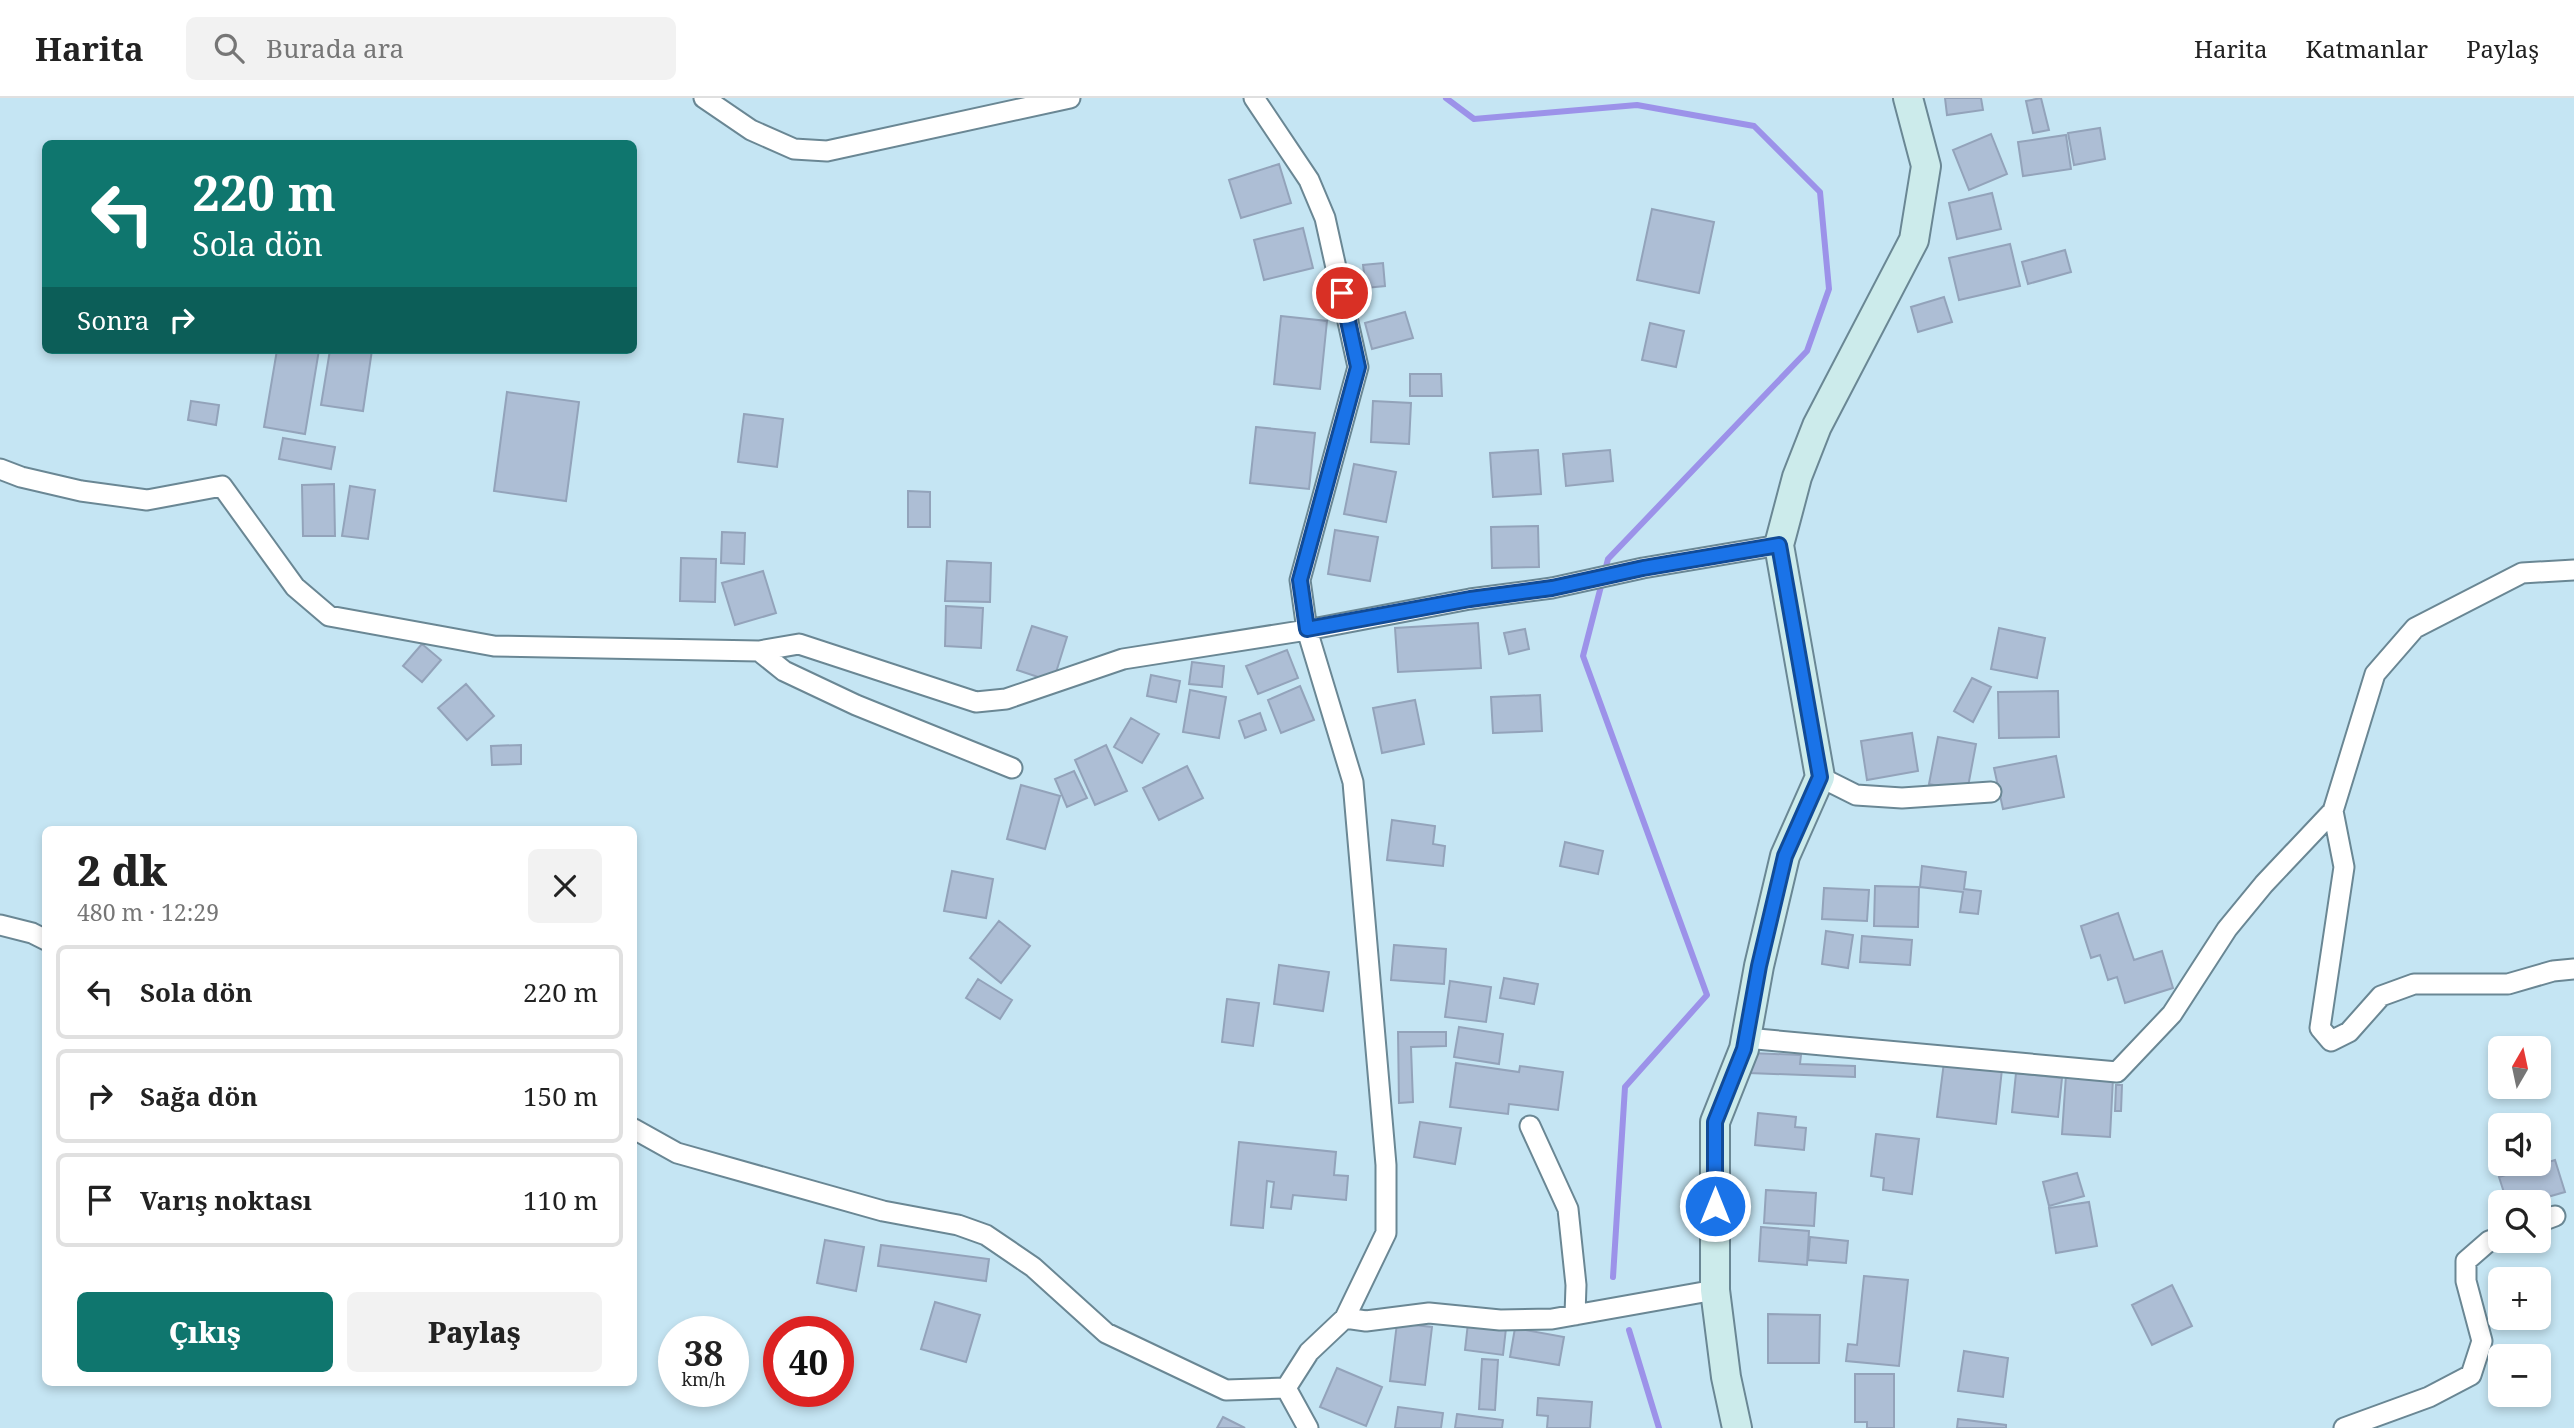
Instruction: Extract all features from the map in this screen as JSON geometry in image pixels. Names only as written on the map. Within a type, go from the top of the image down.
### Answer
[{"type":"street","points":[[704,98],[751,130],[794,149],[827,151],[1070,98]]},
{"type":"street","points":[[1254,98],[1309,180],[1325,218],[1358,367],[1300,580],[1307,629],[1353,782],[1386,1165],[1386,1233],[1345,1318],[1309,1352],[1286,1388]]},
{"type":"street","points":[[1737,1428],[1726,1377],[1715,1290],[1715,1122],[1744,1049],[1759,966],[1785,856],[1820,777],[1779,545],[1797,477],[1817,426],[1914,240],[1926,166],[1908,98]]},
{"type":"street","points":[[0,469],[21,477],[81,491],[147,500],[222,486],[295,587],[329,616],[494,646],[759,651],[799,644],[976,702],[1006,699],[1124,659],[1470,599],[1552,588],[1643,568],[1779,545]]},
{"type":"street","points":[[1746,1038],[2117,1072],[2172,1014],[2227,929],[2264,884],[2333,811],[2375,674],[2415,628],[2522,573],[2574,570]]},
{"type":"street","points":[[759,651],[784,671],[856,705],[1012,768]]},
{"type":"street","points":[[1820,777],[1856,795],[1902,798],[1991,792]]},
{"type":"street","points":[[2333,811],[2344,867],[2320,1028],[2331,1041],[2349,1032],[2381,996],[2414,984],[2508,984],[2553,971],[2574,969]]},
{"type":"street","points":[[0,925],[42,938]]},
{"type":"street","points":[[1530,1126],[1568,1209],[1576,1285],[1575,1315]]},
{"type":"street","points":[[637,1131],[677,1153],[883,1211],[958,1224],[986,1235],[1034,1267],[1106,1333],[1226,1390],[1286,1388]]},
{"type":"street","points":[[2344,1428],[2429,1398],[2471,1375],[2482,1341],[2466,1280],[2466,1261],[2488,1242]]},
{"type":"street","points":[[1345,1318],[1366,1321],[1429,1313],[1500,1320],[1552,1318],[1715,1290]]},
{"type":"street","points":[[1286,1388],[1308,1428]]},
{"type":"building","points":[[1945,98],[1981,98],[1983,110],[1947,115]]},
{"type":"building","points":[[2041,98],[2049,130],[2033,133],[2026,101]]},
{"type":"building","points":[[2100,128],[2105,159],[2074,165],[2068,133]]},
{"type":"building","points":[[1991,134],[2007,174],[1969,190],[1953,150]]},
{"type":"building","points":[[2066,135],[2071,169],[2023,176],[2018,142]]},
{"type":"building","points":[[1279,164],[1291,203],[1241,218],[1229,180]]},
{"type":"building","points":[[1992,193],[2001,229],[1957,239],[1949,203]]},
{"type":"building","points":[[1652,209],[1714,222],[1699,293],[1637,280]]},
{"type":"building","points":[[1303,228],[1313,268],[1264,280],[1254,240]]},
{"type":"building","points":[[2010,244],[2020,286],[1959,300],[1949,258]]},
{"type":"building","points":[[2065,250],[2071,272],[2028,284],[2022,262]]},
{"type":"building","points":[[1383,263],[1385,286],[1366,288],[1363,265]]},
{"type":"building","points":[[1944,297],[1952,322],[1918,332],[1911,307]]},
{"type":"building","points":[[1405,312],[1413,338],[1372,349],[1365,323]]},
{"type":"building","points":[[1281,316],[1327,321],[1320,389],[1274,384]]},
{"type":"building","points":[[1650,323],[1684,331],[1676,367],[1642,360]]},
{"type":"building","points":[[276,354],[318,354],[305,434],[264,427]]},
{"type":"building","points":[[329,354],[371,354],[363,411],[321,405]]},
{"type":"building","points":[[1410,374],[1441,374],[1442,396],[1410,396]]},
{"type":"building","points":[[507,392],[579,402],[566,501],[494,491]]},
{"type":"building","points":[[191,401],[219,405],[216,425],[188,420]]},
{"type":"building","points":[[1373,401],[1411,403],[1409,444],[1371,442]]},
{"type":"building","points":[[744,414],[783,419],[777,467],[738,462]]},
{"type":"building","points":[[1256,427],[1315,433],[1309,489],[1250,483]]},
{"type":"building","points":[[283,438],[335,447],[331,469],[279,459]]},
{"type":"building","points":[[1538,450],[1541,494],[1493,497],[1490,453]]},
{"type":"building","points":[[1610,450],[1613,481],[1566,486],[1563,454]]},
{"type":"building","points":[[1354,464],[1396,472],[1386,522],[1344,514]]},
{"type":"building","points":[[334,484],[335,536],[303,536],[302,485]]},
{"type":"building","points":[[350,486],[375,490],[368,539],[342,536]]},
{"type":"building","points":[[908,491],[930,492],[930,527],[908,527]]},
{"type":"building","points":[[1538,526],[1539,567],[1492,568],[1491,527]]},
{"type":"building","points":[[1335,530],[1378,537],[1370,581],[1328,574]]},
{"type":"building","points":[[722,532],[745,533],[744,564],[721,563]]},
{"type":"building","points":[[681,558],[716,559],[715,602],[680,601]]},
{"type":"building","points":[[947,561],[991,563],[990,602],[945,601]]},
{"type":"building","points":[[763,571],[776,613],[735,625],[722,583]]},
{"type":"building","points":[[946,606],[983,608],[981,648],[945,646]]},
{"type":"building","points":[[1478,623],[1481,668],[1398,672],[1395,628]]},
{"type":"building","points":[[1032,626],[1067,637],[1053,682],[1017,670]]},
{"type":"building","points":[[1999,628],[2045,638],[2037,678],[1991,669]]},
{"type":"building","points":[[1525,629],[1529,649],[1509,654],[1504,633]]},
{"type":"building","points":[[422,644],[441,660],[422,682],[403,666]]},
{"type":"building","points":[[1287,650],[1298,678],[1258,694],[1246,666]]},
{"type":"building","points":[[1192,662],[1224,666],[1222,687],[1189,684]]},
{"type":"building","points":[[1151,675],[1180,681],[1176,702],[1147,696]]},
{"type":"building","points":[[1972,678],[1991,687],[1973,722],[1954,711]]},
{"type":"building","points":[[466,684],[494,716],[467,740],[438,708]]},
{"type":"building","points":[[1300,686],[1314,720],[1281,733],[1268,700]]},
{"type":"building","points":[[1190,690],[1226,697],[1219,738],[1183,732]]},
{"type":"building","points":[[2058,691],[2059,737],[1999,738],[1998,692]]},
{"type":"building","points":[[1540,695],[1542,731],[1493,733],[1491,697]]},
{"type":"building","points":[[1415,700],[1424,744],[1382,753],[1373,708]]},
{"type":"building","points":[[1260,713],[1266,730],[1245,738],[1239,721]]},
{"type":"building","points":[[1131,718],[1159,734],[1142,763],[1114,747]]},
{"type":"building","points":[[1912,733],[1918,771],[1867,780],[1861,741]]},
{"type":"building","points":[[1938,737],[1976,744],[1967,792],[1929,784]]},
{"type":"building","points":[[521,745],[521,764],[492,765],[491,746]]},
{"type":"building","points":[[1106,745],[1127,791],[1095,805],[1075,760]]},
{"type":"building","points":[[2056,756],[2064,797],[2003,809],[1994,768]]},
{"type":"building","points":[[1187,766],[1203,798],[1159,820],[1143,788]]},
{"type":"building","points":[[1074,771],[1087,798],[1067,807],[1055,779]]},
{"type":"building","points":[[1021,785],[1060,796],[1045,849],[1007,839]]},
{"type":"building","points":[[1392,820],[1435,826],[1433,844],[1445,846],[1443,866],[1387,860]]},
{"type":"building","points":[[1565,842],[1603,851],[1598,874],[1560,866]]},
{"type":"building","points":[[1922,866],[1966,872],[1964,889],[1981,891],[1978,914],[1960,912],[1963,892],[1920,887]]},
{"type":"building","points":[[952,871],[993,879],[986,918],[944,911]]},
{"type":"building","points":[[1875,886],[1919,887],[1918,927],[1874,926]]},
{"type":"building","points":[[1824,888],[1869,890],[1867,921],[1822,919]]},
{"type":"building","points":[[2118,913],[2134,960],[2162,951],[2173,988],[2125,1003],[2117,977],[2108,980],[2100,955],[2091,958],[2081,926]]},
{"type":"building","points":[[999,921],[1030,946],[1001,983],[970,958]]},
{"type":"building","points":[[1826,931],[1853,935],[1848,968],[1822,964]]},
{"type":"building","points":[[1862,936],[1912,940],[1910,965],[1860,962]]},
{"type":"building","points":[[1394,945],[1446,949],[1444,984],[1391,980]]},
{"type":"building","points":[[1279,965],[1329,972],[1323,1011],[1274,1004]]},
{"type":"building","points":[[1504,978],[1538,984],[1534,1004],[1500,998]]},
{"type":"building","points":[[978,979],[1012,1000],[1000,1019],[966,998]]},
{"type":"building","points":[[1450,981],[1491,987],[1486,1022],[1445,1017]]},
{"type":"building","points":[[1227,999],[1259,1003],[1253,1046],[1222,1042]]},
{"type":"building","points":[[1459,1027],[1503,1034],[1499,1064],[1454,1057]]},
{"type":"building","points":[[1398,1032],[1446,1032],[1446,1046],[1411,1047],[1413,1102],[1399,1103]]},
{"type":"building","points":[[1750,1053],[1801,1055],[1800,1064],[1855,1066],[1855,1077],[1749,1073]]},
{"type":"building","points":[[1944,1062],[2002,1069],[1996,1124],[1937,1117]]},
{"type":"building","points":[[1456,1063],[1519,1072],[1520,1066],[1563,1072],[1558,1110],[1509,1104],[1508,1114],[1450,1107]]},
{"type":"building","points":[[2016,1073],[2062,1078],[2058,1117],[2012,1112]]},
{"type":"building","points":[[2066,1075],[2113,1078],[2110,1137],[2062,1134]]},
{"type":"building","points":[[2116,1085],[2122,1085],[2121,1111],[2115,1111]]},
{"type":"building","points":[[1758,1113],[1796,1117],[1795,1127],[1806,1128],[1804,1150],[1755,1145]]},
{"type":"building","points":[[1420,1122],[1461,1128],[1455,1164],[1414,1157]]},
{"type":"building","points":[[1876,1134],[1919,1139],[1912,1194],[1883,1190],[1884,1178],[1871,1176]]},
{"type":"building","points":[[1239,1142],[1336,1152],[1334,1175],[1348,1176],[1346,1200],[1293,1195],[1291,1209],[1271,1207],[1274,1182],[1267,1181],[1263,1228],[1231,1225]]},
{"type":"building","points":[[2555,1160],[2565,1192],[2551,1196],[2551,1190],[2503,1190],[2499,1177],[2551,1176],[2551,1161]]},
{"type":"building","points":[[2077,1173],[2084,1196],[2049,1206],[2043,1182]]},
{"type":"building","points":[[1766,1190],[1816,1193],[1814,1226],[1764,1223]]},
{"type":"building","points":[[2089,1202],[2097,1246],[2056,1253],[2049,1208]]},
{"type":"building","points":[[1761,1227],[1809,1231],[1807,1265],[1759,1261]]},
{"type":"building","points":[[1810,1237],[1848,1241],[1846,1263],[1808,1260]]},
{"type":"building","points":[[825,1240],[864,1247],[856,1291],[817,1283]]},
{"type":"building","points":[[881,1245],[989,1259],[986,1281],[878,1266]]},
{"type":"building","points":[[1864,1276],[1908,1280],[1899,1366],[1846,1361],[1848,1344],[1857,1345]]},
{"type":"building","points":[[2172,1285],[2192,1326],[2152,1345],[2132,1305]]},
{"type":"building","points":[[935,1302],[980,1315],[966,1362],[921,1349]]},
{"type":"building","points":[[1768,1314],[1820,1315],[1819,1363],[1768,1363]]},
{"type":"building","points":[[1397,1323],[1432,1327],[1425,1385],[1390,1381]]},
{"type":"building","points":[[1468,1323],[1506,1328],[1503,1355],[1465,1350]]},
{"type":"building","points":[[1515,1328],[1564,1337],[1559,1365],[1510,1357]]},
{"type":"building","points":[[1964,1351],[2008,1358],[2003,1397],[1958,1391]]},
{"type":"building","points":[[1482,1359],[1498,1360],[1495,1410],[1479,1409]]},
{"type":"building","points":[[1337,1368],[1382,1387],[1366,1426],[1320,1407]]},
{"type":"building","points":[[1855,1374],[1894,1374],[1894,1428],[1867,1428],[1867,1422],[1855,1422]]},
{"type":"building","points":[[1538,1398],[1592,1402],[1590,1428],[1547,1428],[1548,1416],[1537,1415]]},
{"type":"building","points":[[1398,1407],[1443,1413],[1441,1428],[1395,1428]]},
{"type":"building","points":[[1457,1414],[1503,1420],[1502,1428],[1455,1428]]},
{"type":"building","points":[[1223,1417],[1245,1428],[1217,1428]]},
{"type":"building","points":[[1958,1419],[2006,1425],[2006,1428],[1957,1428]]},
{"type":"waterway","points":[[1446,98],[1474,119],[1637,105],[1754,126],[1820,192],[1829,289],[1807,351],[1608,559],[1583,656],[1707,995],[1625,1087],[1613,1277]]},
{"type":"waterway","points":[[1629,1330],[1659,1428]]},
{"type":"route","points":[[1342,293],[1358,367],[1300,580],[1307,629],[1470,599],[1552,588],[1643,568],[1779,545],[1820,777],[1785,856],[1759,966],[1744,1049],[1715,1122],[1715,1206]]}]
